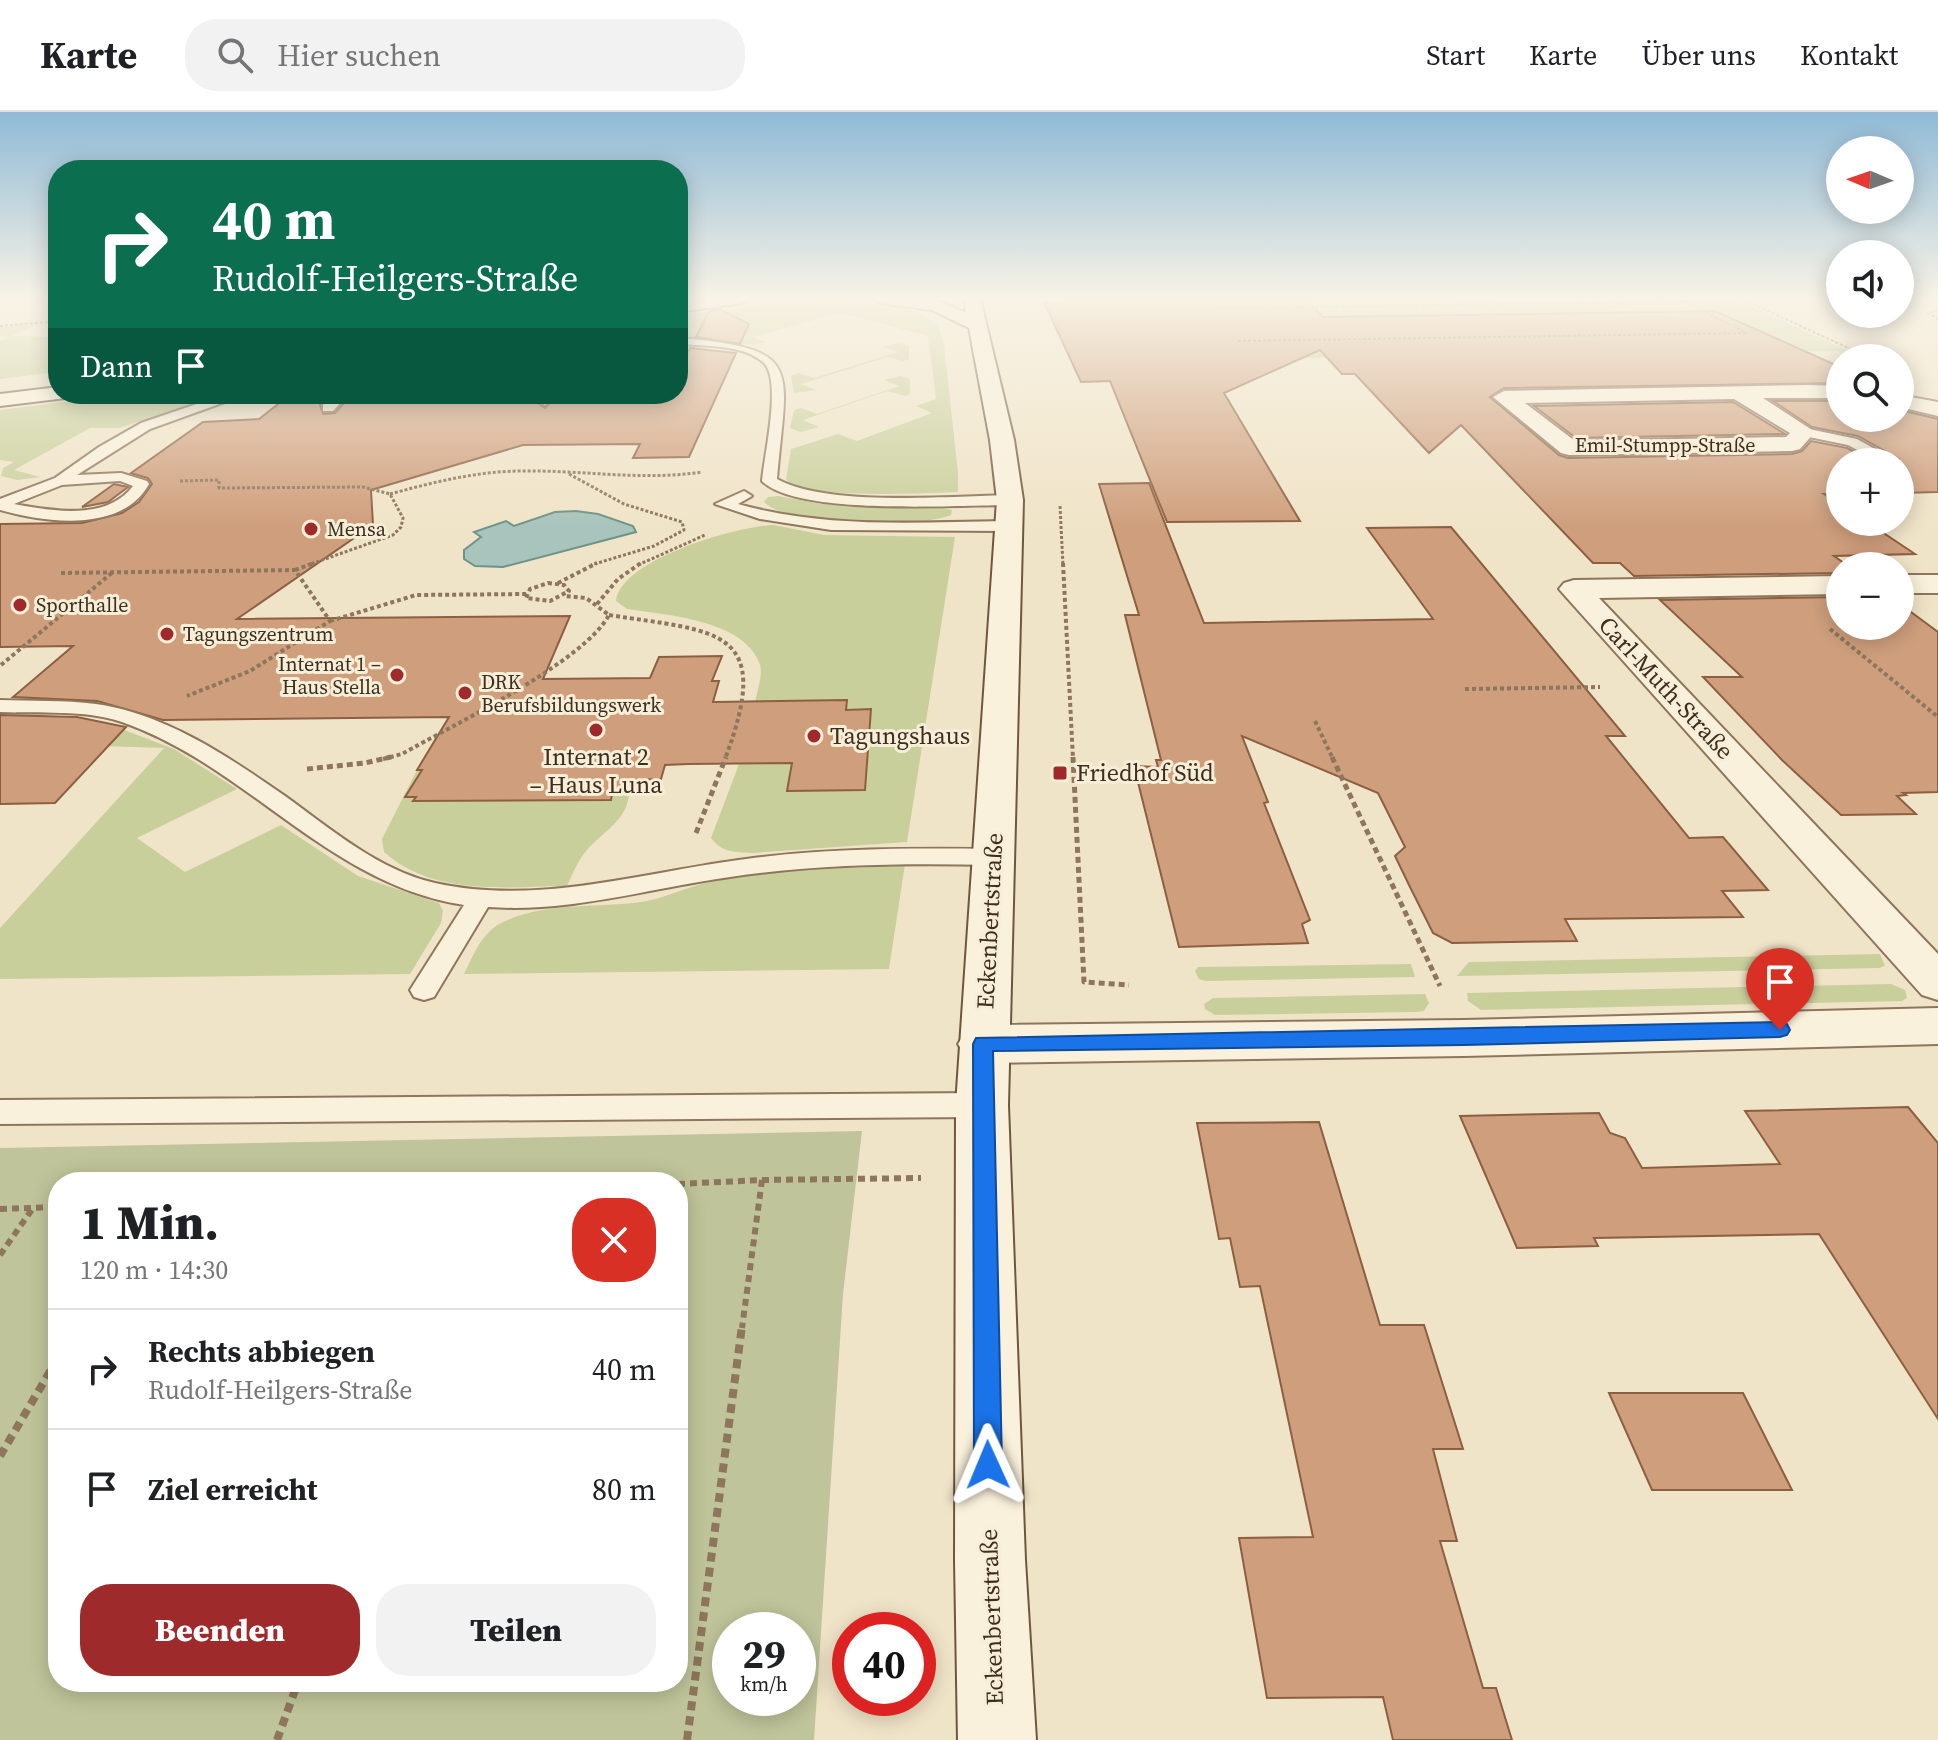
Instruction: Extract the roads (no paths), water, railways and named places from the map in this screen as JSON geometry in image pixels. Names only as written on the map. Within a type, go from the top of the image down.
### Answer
[{"type":"street","name":"Eckenbertstraße","points":[[988,374],[1002,440],[1009,513],[982,1105],[990,1560],[997,1740]]},
{"type":"street","points":[[0,386],[48,380]]},
{"type":"street","name":"Emil-Stumpp-Straße","points":[[1739,393],[1804,432],[1792,444],[1569,448],[1504,397],[1739,393],[1826,392]]},
{"type":"street","points":[[0,400],[48,394]]},
{"type":"street","points":[[1914,403],[1935,407]]},
{"type":"street","points":[[1914,584],[1938,584]]},
{"type":"street","name":"Carl-Muth-Straße","points":[[1826,585],[1574,589],[1938,983]]},
{"type":"street","points":[[983,1044],[1464,1038],[1938,1026]]},
{"type":"lane","points":[[782,374],[769,481],[775,487],[809,496],[1009,513]]},
{"type":"lane","points":[[779,407],[793,403]]},
{"type":"lane","points":[[0,505],[60,481],[133,430],[205,404]]},
{"type":"lane","points":[[328,408],[332,404]]},
{"type":"lane","points":[[1804,432],[1852,442],[1864,448]]},
{"type":"lane","points":[[773,446],[791,440]]},
{"type":"lane","points":[[0,505],[36,513],[112,512],[139,491],[142,484],[121,477],[60,481]]},
{"type":"lane","points":[[0,485],[32,492]]},
{"type":"lane","points":[[744,496],[723,504],[772,518],[828,527],[863,529],[1009,513]]},
{"type":"lane","points":[[0,706],[90,709],[125,717],[166,734],[263,792],[339,849],[382,874],[427,890],[481,898],[575,895],[652,885],[684,876],[807,860],[906,855],[993,857]]},
{"type":"lane","points":[[424,990],[481,898]]},
{"type":"lane","points":[[0,1112],[982,1105]]},
{"type":"water","points":[[555,512],[598,514],[633,526],[636,532],[503,567],[475,566],[464,559],[464,550],[481,537],[474,532],[506,521],[514,526]]},
{"type":"place","name":"Mensa","points":[[311,529]]},
{"type":"place","name":"Sporthalle","points":[[20,605]]},
{"type":"place","name":"Tagungszentrum","points":[[167,634]]},
{"type":"place","name":"Internat 1 – Haus Stella","points":[[397,675]]},
{"type":"place","name":"DRK Berufsbildungswerk","points":[[465,693]]},
{"type":"place","name":"Internat 2 – Haus Luna","points":[[596,730]]},
{"type":"place","name":"Tagungshaus","points":[[814,736]]},
{"type":"place","name":"Friedhof Süd","points":[[1060,773]]}]
